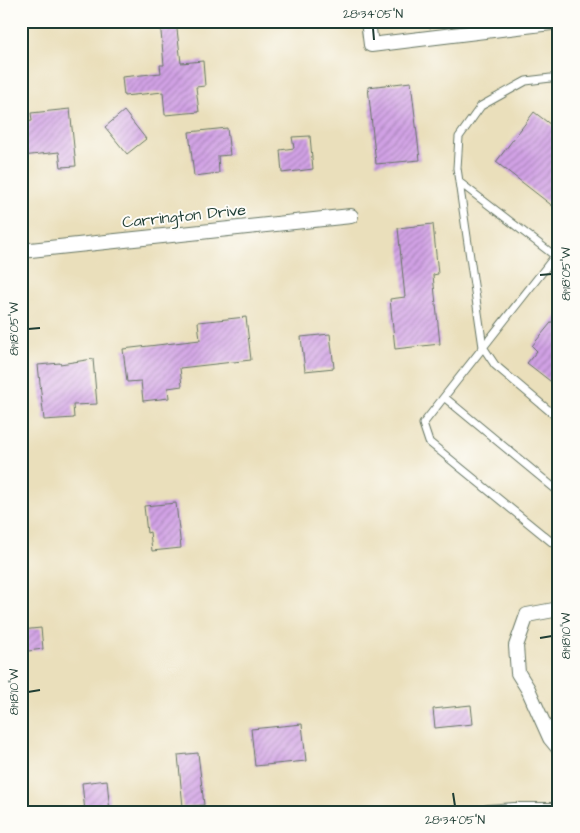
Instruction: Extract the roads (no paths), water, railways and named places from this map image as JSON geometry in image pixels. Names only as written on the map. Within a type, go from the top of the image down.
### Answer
[{"type":"street","points":[[368,21],[371,45],[508,25],[559,22]]},
{"type":"street","name":"Carrington Drive","points":[[21,251],[351,216]]},
{"type":"street","points":[[559,609],[527,615],[516,646],[518,673],[528,689],[550,738],[559,749]]},
{"type":"street","points":[[488,812],[559,810]]},
{"type":"lane","points":[[559,84],[555,78],[526,81],[481,106],[459,137],[457,168],[483,347],[495,365],[559,419]]},
{"type":"lane","points":[[459,182],[555,256],[423,424],[429,442],[559,548]]},
{"type":"lane","points":[[444,397],[559,492]]}]
